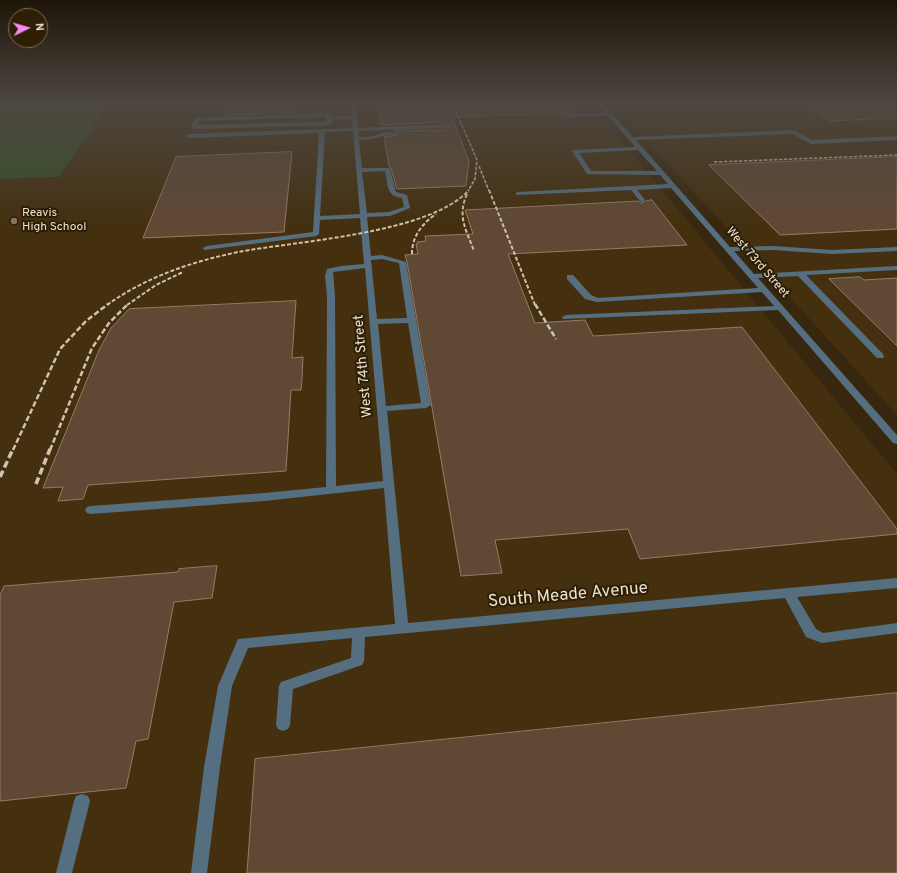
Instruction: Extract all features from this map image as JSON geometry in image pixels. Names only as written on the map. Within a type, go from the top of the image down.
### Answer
[{"type":"street","points":[[207,248],[316,234],[321,143]]},
{"type":"street","name":"West 74th Street","points":[[357,143],[402,628]]},
{"type":"street","name":"West 73rd Street","points":[[635,143],[897,441]]},
{"type":"street","points":[[640,148],[576,151],[589,173],[661,173]]},
{"type":"street","points":[[317,218],[390,214],[407,208],[405,196],[396,195],[393,193],[388,169],[360,170]]},
{"type":"street","points":[[518,194],[673,186]]},
{"type":"street","points":[[633,188],[642,200]]},
{"type":"street","points":[[729,249],[768,248],[832,252],[897,249]]},
{"type":"street","points":[[332,490],[330,271],[382,257],[402,262],[426,405],[382,409]]},
{"type":"street","points":[[753,276],[897,268]]},
{"type":"street","points":[[801,274],[880,356]]},
{"type":"street","points":[[570,277],[585,294],[597,300],[765,290]]},
{"type":"street","points":[[566,317],[780,308]]},
{"type":"street","points":[[374,322],[412,320]]},
{"type":"street","points":[[91,510],[264,497],[389,484]]},
{"type":"street","name":"South Meade Avenue","points":[[199,873],[212,767],[225,686],[243,643],[789,593],[896,585]]},
{"type":"street","points":[[789,593],[810,632],[822,638],[897,628]]},
{"type":"street","points":[[283,725],[286,686],[357,662],[359,632]]},
{"type":"street","points":[[64,873],[82,801]]},
{"type":"shaded area","points":[[82,143],[623,143],[897,474],[897,873],[0,873],[0,179],[59,177]]},
{"type":"shaded area","points":[[649,143],[897,143],[897,415]]},
{"type":"green space","points":[[0,143],[82,143],[59,177],[0,179]]},
{"type":"building","points":[[385,143],[462,143],[469,161],[466,186],[397,189],[391,168],[389,166]]},
{"type":"building","points":[[292,152],[284,232],[143,238],[176,157]]},
{"type":"building","points":[[897,157],[897,229],[780,235],[709,165]]},
{"type":"building","points":[[652,200],[687,245],[508,254],[535,323],[585,320],[593,336],[742,327],[897,529],[897,534],[640,559],[628,529],[495,540],[502,573],[461,576],[405,255],[418,254],[416,244],[418,244],[417,242],[426,241],[425,236],[473,234],[465,210],[638,201],[641,203]]},
{"type":"building","points":[[860,277],[864,280],[897,278],[897,346],[829,279]]},
{"type":"building","points":[[296,301],[292,358],[303,357],[302,379],[301,390],[291,390],[286,471],[88,485],[83,499],[58,501],[63,487],[43,488],[99,350],[111,328],[129,309]]},
{"type":"building","points":[[217,566],[212,598],[174,602],[148,739],[136,741],[126,788],[0,801],[0,595],[4,586],[178,572],[179,569]]},
{"type":"building","points":[[897,693],[897,873],[247,873],[255,759]]},
{"type":"railway","points":[[468,191],[475,179],[477,160],[470,143]]},
{"type":"railway","points":[[714,162],[897,155]]},
{"type":"railway","points":[[479,166],[489,191]]},
{"type":"railway","points":[[489,190],[535,305]]},
{"type":"railway","points":[[107,305],[137,286],[186,266],[238,252],[326,239],[394,226],[424,217],[450,205],[468,191]]},
{"type":"railway","points":[[467,194],[464,202],[463,216],[474,251]]},
{"type":"railway","points":[[412,254],[412,248],[416,236],[422,226],[436,214]]},
{"type":"railway","points":[[127,305],[156,285],[183,272]]},
{"type":"railway","points":[[13,450],[60,349],[86,321],[108,304]]},
{"type":"railway","points":[[535,304],[556,339]]},
{"type":"railway","points":[[50,450],[92,348],[109,323],[127,305]]},
{"type":"railway","points":[[0,477],[13,449]]},
{"type":"railway","points":[[36,484],[50,449]]},
{"type":"place","name":"Reavis High School","points":[[14,221]]}]
